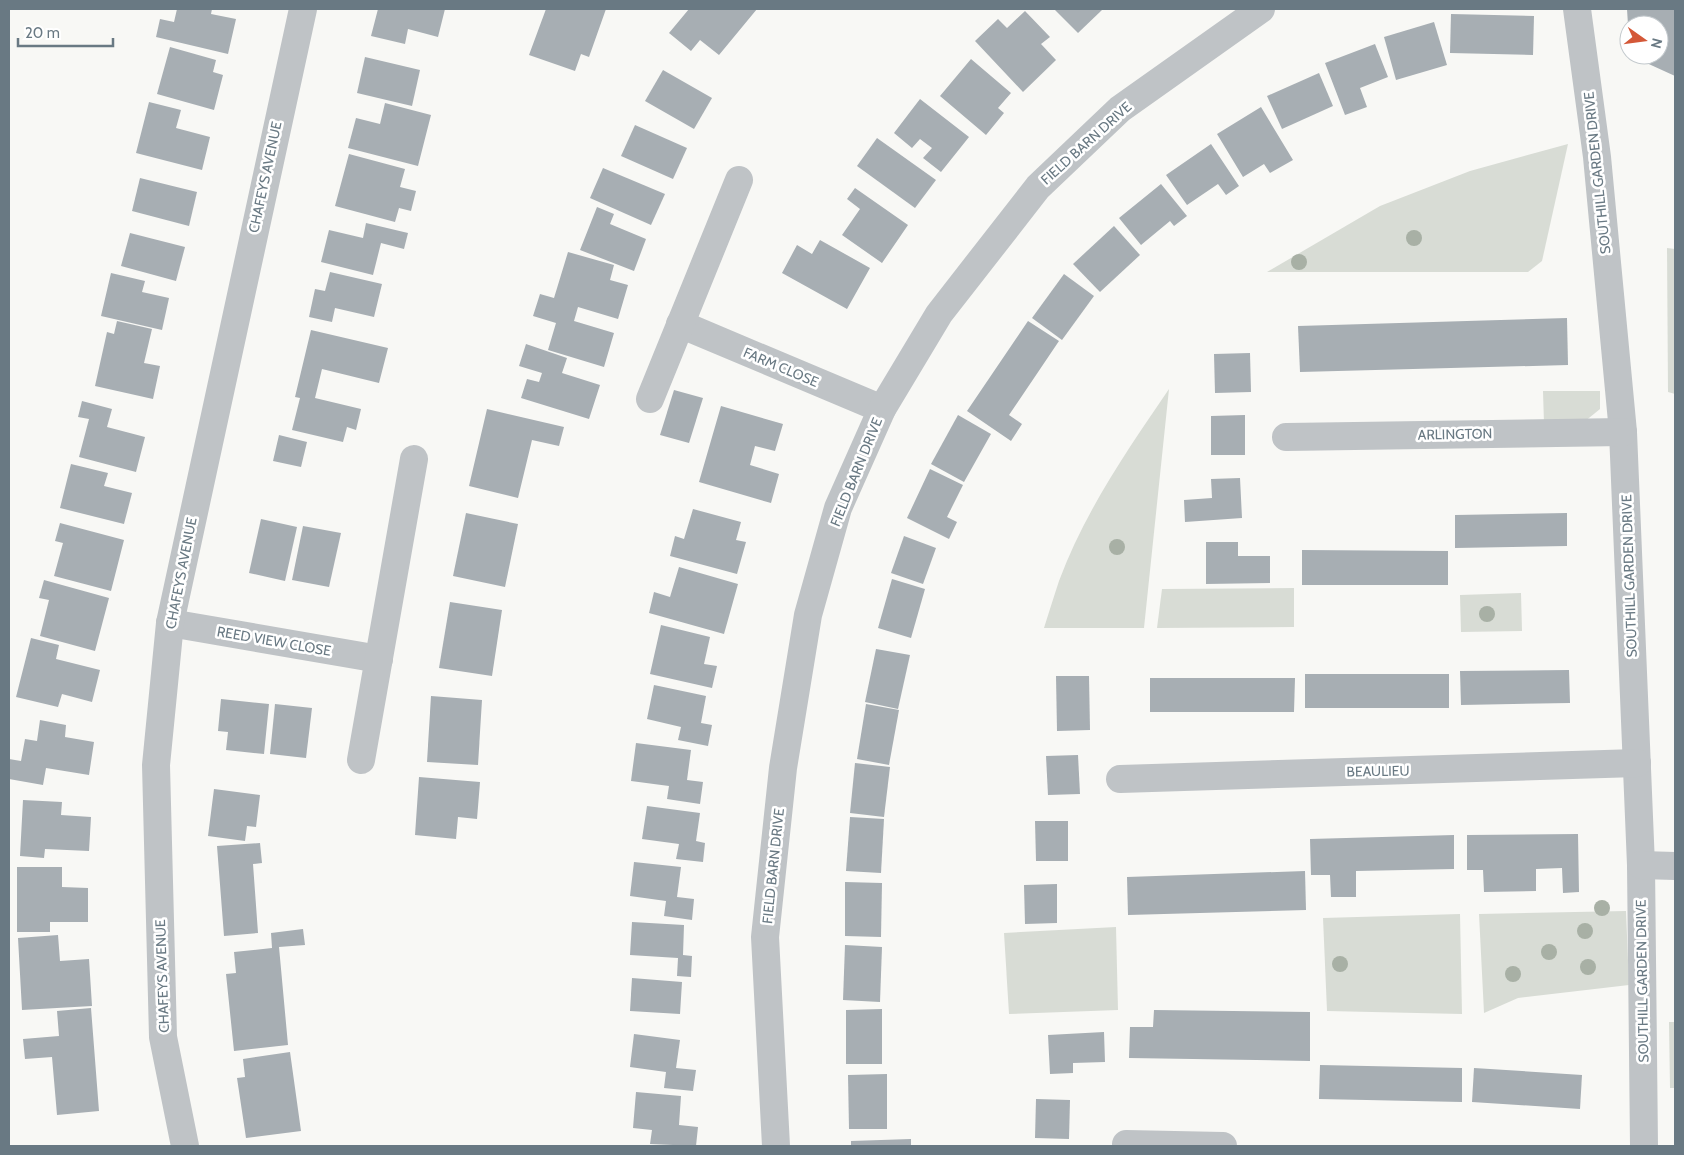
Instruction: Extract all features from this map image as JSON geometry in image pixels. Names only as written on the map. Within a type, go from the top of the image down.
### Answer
[{"type":"street","name":"CHAFEYS AVENUE","points":[[185,1146],[163,1037],[156,765],[170,623],[303,9]]},
{"type":"street","name":"FIELD BARN DRIVE","points":[[776,1146],[765,937],[783,768],[808,615],[838,508],[882,410],[939,314],[1038,187],[1120,109],[1261,9]]},
{"type":"street","name":"SOUTHILL GARDEN DRIVE","points":[[1577,9],[1597,157],[1623,432],[1641,865],[1644,1146]]},
{"type":"street","points":[[650,399],[739,180]]},
{"type":"street","name":"FARM CLOSE","points":[[680,324],[882,410]]},
{"type":"street","name":"ARLINGTON","points":[[1286,437],[1623,432]]},
{"type":"street","points":[[361,760],[414,459]]},
{"type":"street","name":"REED VIEW CLOSE","points":[[170,623],[379,660]]},
{"type":"street","name":"BEAULIEU","points":[[1120,779],[1637,763]]},
{"type":"street","points":[[1641,865],[1675,866]]},
{"type":"street","points":[[1126,1144],[1223,1146]]},
{"type":"shaded area","points":[[1568,144],[1542,261],[1528,272],[1267,272],[1380,206],[1470,171]]},
{"type":"shaded area","points":[[1667,248],[1675,249],[1675,394],[1668,392]]},
{"type":"shaded area","points":[[1169,389],[1144,628],[1044,628],[1059,581],[1094,505]]},
{"type":"shaded area","points":[[1543,391],[1600,391],[1600,409],[1584,422],[1544,424]]},
{"type":"shaded area","points":[[1294,588],[1294,627],[1157,628],[1162,589]]},
{"type":"shaded area","points":[[1521,593],[1522,631],[1461,632],[1460,595]]},
{"type":"shaded area","points":[[1626,911],[1629,985],[1518,998],[1484,1013],[1479,914]]},
{"type":"shaded area","points":[[1460,914],[1462,1014],[1327,1011],[1323,918]]},
{"type":"shaded area","points":[[1116,927],[1118,1010],[1009,1014],[1004,933]]},
{"type":"shaded area","points":[[1669,1022],[1675,1022],[1675,1088],[1670,1088]]},
{"type":"building","points":[[177,9],[212,9],[211,14],[236,19],[228,54],[156,37],[160,19],[174,22]]},
{"type":"building","points":[[378,9],[445,9],[438,37],[408,29],[405,44],[371,36]]},
{"type":"building","points":[[546,9],[606,9],[589,57],[581,54],[575,71],[529,55]]},
{"type":"building","points":[[689,9],[757,9],[719,55],[700,40],[691,51],[669,33]]},
{"type":"building","points":[[1054,9],[1101,9],[1102,10],[1078,33]]},
{"type":"building","points":[[1627,9],[1675,9],[1675,76],[1651,65],[1669,65],[1669,15],[1627,15]]},
{"type":"building","points":[[1025,11],[1050,37],[1041,44],[1056,60],[1023,92],[975,41],[998,19],[1007,28]]},
{"type":"building","points":[[1451,14],[1534,16],[1533,55],[1450,53]]},
{"type":"building","points":[[1434,22],[1447,65],[1396,80],[1384,37]]},
{"type":"building","points":[[1375,44],[1388,77],[1360,88],[1367,107],[1345,115],[1325,63]]},
{"type":"building","points":[[170,47],[216,60],[213,72],[223,75],[214,110],[157,94]]},
{"type":"building","points":[[365,57],[420,70],[412,106],[357,93]]},
{"type":"building","points":[[971,59],[1011,93],[998,108],[1004,113],[986,135],[940,96]]},
{"type":"building","points":[[663,70],[712,98],[694,129],[645,101]]},
{"type":"building","points":[[1319,73],[1333,106],[1282,129],[1267,96]]},
{"type":"building","points":[[920,99],[969,137],[941,172],[923,158],[932,148],[920,139],[912,148],[894,133]]},
{"type":"building","points":[[149,102],[181,110],[176,128],[210,137],[202,170],[136,153]]},
{"type":"building","points":[[385,103],[431,115],[418,166],[348,148],[356,118],[380,124]]},
{"type":"building","points":[[1261,107],[1293,160],[1270,173],[1264,164],[1243,177],[1217,134]]},
{"type":"building","points":[[635,125],[687,148],[673,179],[621,156]]},
{"type":"building","points":[[877,138],[936,180],[915,208],[857,166]]},
{"type":"building","points":[[1211,144],[1239,186],[1226,195],[1218,184],[1187,205],[1166,175]]},
{"type":"building","points":[[349,154],[405,169],[400,187],[416,191],[411,211],[399,208],[395,222],[335,206]]},
{"type":"building","points":[[603,168],[665,194],[651,225],[590,198]]},
{"type":"building","points":[[140,178],[197,192],[189,226],[132,211]]},
{"type":"building","points":[[1161,184],[1187,216],[1174,226],[1170,221],[1141,245],[1119,218]]},
{"type":"building","points":[[855,188],[908,225],[882,263],[842,235],[860,209],[847,199]]},
{"type":"building","points":[[597,207],[614,214],[610,224],[646,239],[634,271],[580,250]]},
{"type":"building","points":[[366,223],[408,233],[404,249],[381,243],[373,275],[321,262],[329,230],[363,238]]},
{"type":"building","points":[[1114,226],[1140,255],[1100,292],[1073,264]]},
{"type":"building","points":[[130,233],[185,247],[176,281],[121,266]]},
{"type":"building","points":[[820,240],[870,268],[847,309],[782,273],[797,245],[812,254]]},
{"type":"building","points":[[568,252],[614,265],[610,280],[628,285],[618,319],[578,307],[574,321],[614,333],[604,367],[548,350],[556,323],[533,316],[540,294],[554,298]]},
{"type":"building","points":[[330,272],[382,284],[374,317],[335,308],[332,322],[309,317],[315,289],[325,291]]},
{"type":"building","points":[[111,273],[145,281],[142,292],[169,298],[162,330],[101,316]]},
{"type":"building","points":[[1064,274],[1094,296],[1062,340],[1032,318]]},
{"type":"building","points":[[1567,318],[1568,365],[1300,372],[1298,326]]},
{"type":"building","points":[[117,321],[152,329],[144,363],[160,366],[153,399],[95,386],[107,332],[114,334]]},
{"type":"building","points":[[1028,321],[1059,341],[1009,415],[1022,424],[1011,441],[967,411]]},
{"type":"building","points":[[311,330],[388,348],[379,383],[322,369],[315,398],[361,409],[356,430],[347,427],[343,442],[292,430],[300,398],[295,397]]},
{"type":"building","points":[[526,344],[567,358],[562,373],[600,385],[589,419],[521,398],[527,379],[539,382],[542,373],[519,366]]},
{"type":"building","points":[[1250,353],[1251,392],[1215,393],[1214,354]]},
{"type":"building","points":[[674,390],[703,398],[689,443],[660,435]]},
{"type":"building","points":[[82,401],[112,409],[107,427],[145,437],[136,472],[79,457],[89,419],[78,417]]},
{"type":"building","points":[[721,406],[783,424],[775,451],[755,446],[750,465],[779,474],[771,503],[699,482]]},
{"type":"building","points":[[487,409],[564,427],[559,446],[532,440],[518,498],[469,486]]},
{"type":"building","points":[[958,415],[991,434],[964,482],[931,464]]},
{"type":"building","points":[[1245,415],[1245,455],[1211,455],[1211,416]]},
{"type":"building","points":[[279,435],[307,442],[301,467],[273,461]]},
{"type":"building","points":[[71,464],[108,473],[104,486],[132,493],[124,524],[60,508]]},
{"type":"building","points":[[930,469],[963,485],[947,517],[957,522],[949,539],[907,518]]},
{"type":"building","points":[[1240,478],[1242,518],[1185,522],[1184,500],[1212,498],[1211,479]]},
{"type":"building","points":[[693,509],[741,522],[736,540],[746,542],[737,574],[670,556],[675,536],[684,539]]},
{"type":"building","points":[[466,513],[518,524],[505,587],[453,576]]},
{"type":"building","points":[[1567,513],[1567,546],[1455,548],[1455,515]]},
{"type":"building","points":[[261,519],[297,527],[285,581],[249,573]]},
{"type":"building","points":[[60,523],[124,540],[111,591],[54,576],[63,543],[55,541]]},
{"type":"building","points":[[303,526],[341,533],[329,587],[292,580]]},
{"type":"building","points":[[904,536],[936,548],[923,584],[891,573]]},
{"type":"building","points":[[1206,542],[1238,542],[1238,556],[1270,556],[1270,583],[1206,584]]},
{"type":"building","points":[[1302,550],[1448,551],[1448,585],[1302,585]]},
{"type":"building","points":[[679,567],[738,584],[724,634],[649,613],[654,592],[670,597]]},
{"type":"building","points":[[892,579],[925,589],[911,638],[878,628]]},
{"type":"building","points":[[44,580],[109,598],[95,651],[40,636],[49,600],[39,598]]},
{"type":"building","points":[[450,602],[502,610],[492,676],[439,668]]},
{"type":"building","points":[[661,625],[710,637],[704,664],[717,666],[712,688],[650,674]]},
{"type":"building","points":[[31,638],[59,645],[56,659],[100,670],[92,702],[62,694],[58,707],[16,697]]},
{"type":"building","points":[[876,649],[910,655],[898,709],[865,702]]},
{"type":"building","points":[[1569,670],[1570,703],[1461,705],[1460,671]]},
{"type":"building","points":[[1305,674],[1449,674],[1449,708],[1305,708]]},
{"type":"building","points":[[1056,676],[1089,676],[1090,730],[1057,731]]},
{"type":"building","points":[[1150,678],[1295,678],[1294,712],[1150,712]]},
{"type":"building","points":[[654,685],[706,696],[701,723],[712,725],[708,746],[678,740],[681,727],[647,719]]},
{"type":"building","points":[[431,696],[482,700],[478,765],[427,762]]},
{"type":"building","points":[[221,699],[269,704],[264,754],[226,750],[228,732],[218,731]]},
{"type":"building","points":[[275,704],[312,708],[306,758],[270,754]]},
{"type":"building","points":[[866,704],[899,710],[889,765],[857,759]]},
{"type":"building","points":[[40,720],[66,725],[65,737],[94,742],[89,775],[46,768],[43,785],[9,779],[9,759],[21,761],[25,739],[37,741]]},
{"type":"building","points":[[636,743],[691,750],[687,780],[703,782],[700,804],[667,799],[669,786],[631,781]]},
{"type":"building","points":[[1078,755],[1080,794],[1048,795],[1046,756]]},
{"type":"building","points":[[855,763],[890,767],[884,817],[850,813]]},
{"type":"building","points":[[419,777],[480,782],[477,819],[458,817],[456,839],[415,835]]},
{"type":"building","points":[[214,789],[260,795],[256,827],[247,826],[245,841],[208,836]]},
{"type":"building","points":[[23,800],[62,802],[61,815],[91,817],[89,851],[45,849],[44,858],[20,856]]},
{"type":"building","points":[[647,806],[700,813],[696,841],[705,843],[703,862],[676,859],[679,844],[642,839]]},
{"type":"building","points":[[850,817],[884,819],[881,873],[846,871]]},
{"type":"building","points":[[1035,821],[1068,821],[1068,861],[1036,861]]},
{"type":"building","points":[[1578,834],[1579,892],[1563,893],[1562,868],[1536,869],[1536,891],[1484,892],[1483,870],[1467,870],[1467,835]]},
{"type":"building","points":[[1454,835],[1454,869],[1356,871],[1356,897],[1331,897],[1330,875],[1311,875],[1310,839]]},
{"type":"building","points":[[260,843],[262,863],[253,864],[258,933],[224,936],[217,846]]},
{"type":"building","points":[[634,862],[681,867],[677,897],[694,899],[692,920],[664,916],[666,901],[630,896]]},
{"type":"building","points":[[17,867],[62,867],[62,887],[88,888],[88,922],[50,922],[50,932],[17,932]]},
{"type":"building","points":[[1305,871],[1306,910],[1128,915],[1127,877]]},
{"type":"building","points":[[845,882],[882,883],[881,937],[845,936]]},
{"type":"building","points":[[1057,884],[1057,923],[1025,924],[1024,885]]},
{"type":"building","points":[[632,922],[684,925],[683,955],[692,956],[691,977],[677,976],[678,958],[630,955]]},
{"type":"building","points":[[303,929],[305,945],[279,947],[288,1045],[234,1051],[226,974],[236,973],[234,952],[272,948],[271,933]]},
{"type":"building","points":[[58,935],[60,961],[89,959],[92,1006],[22,1010],[18,938]]},
{"type":"building","points":[[845,945],[882,947],[880,1002],[843,1000]]},
{"type":"building","points":[[632,978],[682,982],[680,1014],[630,1011]]},
{"type":"building","points":[[91,1008],[99,1111],[57,1115],[52,1057],[25,1059],[23,1039],[59,1036],[57,1011]]},
{"type":"building","points":[[882,1009],[882,1064],[846,1064],[846,1010]]},
{"type":"building","points":[[1154,1010],[1310,1012],[1310,1061],[1129,1058],[1130,1027],[1153,1027]]},
{"type":"building","points":[[1104,1032],[1105,1062],[1073,1063],[1073,1073],[1050,1074],[1048,1035]]},
{"type":"building","points":[[634,1034],[680,1040],[676,1068],[696,1070],[693,1091],[664,1088],[666,1072],[630,1067]]},
{"type":"building","points":[[290,1052],[301,1131],[246,1138],[237,1078],[245,1077],[243,1059]]},
{"type":"building","points":[[1320,1065],[1462,1068],[1462,1102],[1319,1099]]},
{"type":"building","points":[[1474,1068],[1582,1075],[1580,1109],[1472,1102]]},
{"type":"building","points":[[887,1074],[887,1129],[849,1129],[848,1075]]},
{"type":"building","points":[[636,1092],[681,1096],[679,1125],[698,1127],[696,1146],[650,1144],[652,1130],[633,1128]]},
{"type":"building","points":[[1036,1099],[1070,1100],[1069,1139],[1035,1138]]},
{"type":"building","points":[[911,1139],[911,1146],[851,1146],[851,1141]]}]
